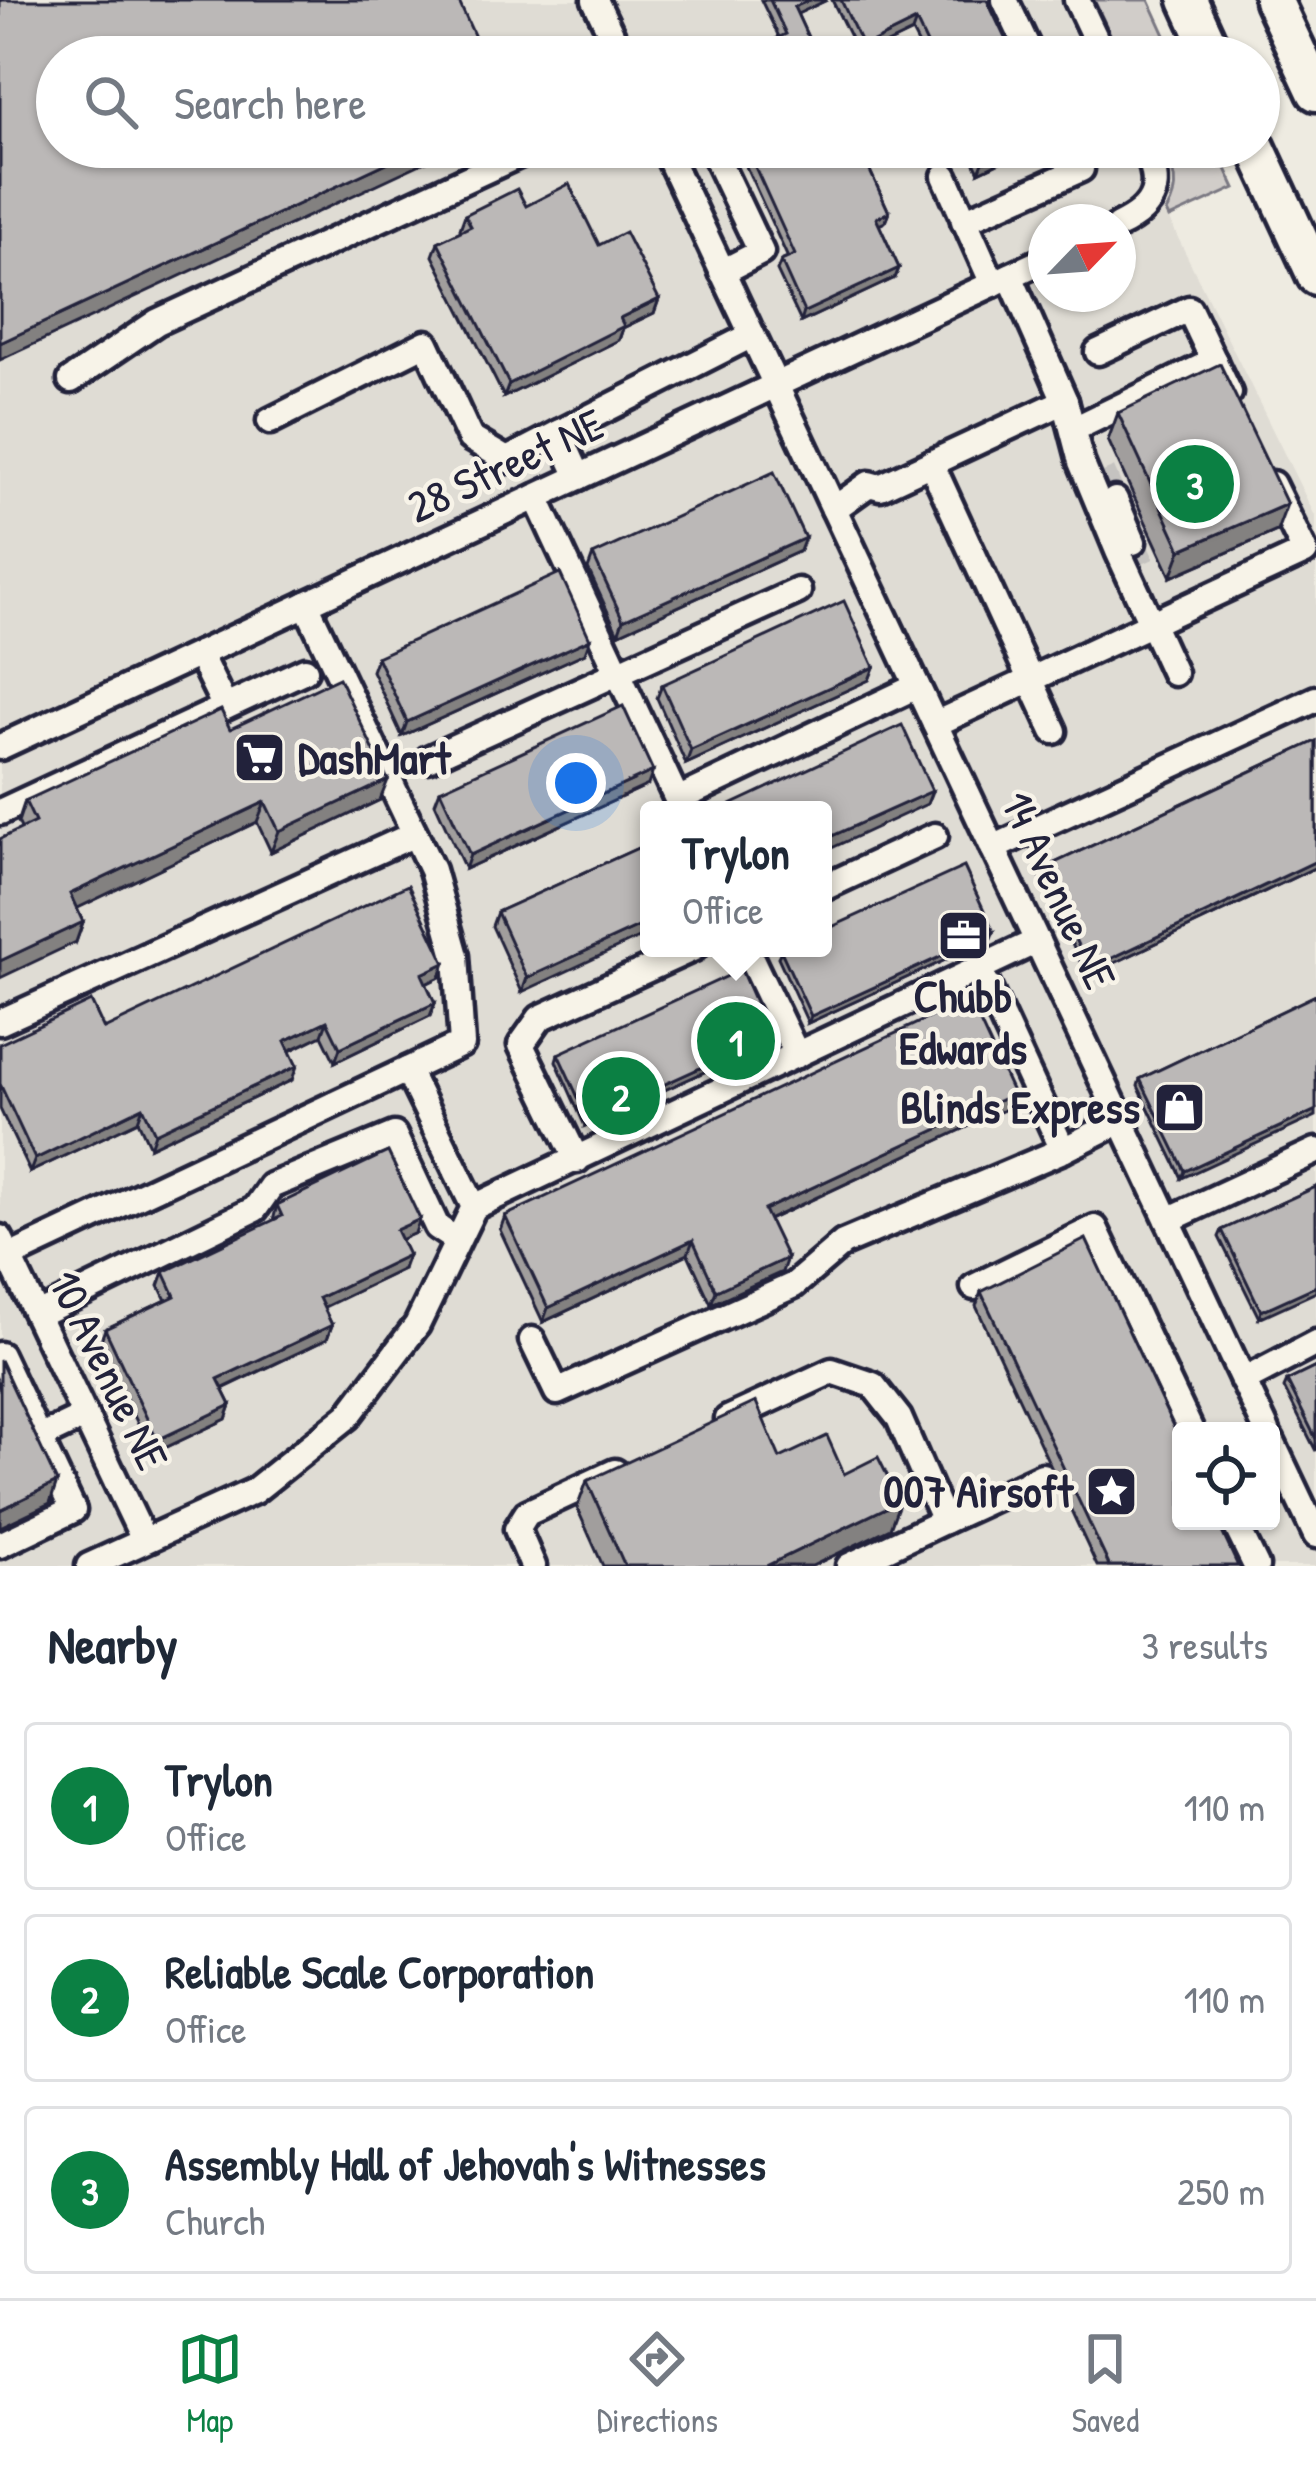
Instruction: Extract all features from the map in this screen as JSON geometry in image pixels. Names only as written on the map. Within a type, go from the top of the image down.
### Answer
[{"type":"highway","points":[[1188,0],[1204,36]]},
{"type":"highway","points":[[1273,0],[1316,92]]},
{"type":"highway","points":[[1266,168],[1316,276]]},
{"type":"street","points":[[596,0],[612,36]]},
{"type":"street","points":[[1005,0],[1022,36]]},
{"type":"street","points":[[1078,0],[1094,36]]},
{"type":"street","points":[[71,380],[157,322],[491,168]]},
{"type":"street","name":"14 Avenue NE","points":[[674,168],[775,386],[841,506],[916,686],[1263,1422]]},
{"type":"street","points":[[721,168],[761,252],[722,272]]},
{"type":"street","points":[[964,221],[1081,168]]},
{"type":"street","points":[[1136,215],[1157,195],[1153,168]]},
{"type":"street","points":[[945,176],[964,221],[1002,280],[1065,401],[1174,674]]},
{"type":"street","name":"28 Street NE","points":[[0,747],[1028,268]]},
{"type":"street","points":[[1098,352],[1190,309],[1244,424]]},
{"type":"street","points":[[270,422],[426,344],[470,438],[507,460],[752,335]]},
{"type":"street","points":[[1074,430],[1214,361]]},
{"type":"street","points":[[841,506],[876,496],[880,487],[1065,401]]},
{"type":"street","points":[[559,433],[579,477]]},
{"type":"street","points":[[932,463],[1054,731]]},
{"type":"street","points":[[934,724],[1030,679],[1146,612],[1305,552],[1264,467]]},
{"type":"street","points":[[536,497],[678,801]]},
{"type":"street","points":[[1114,500],[1133,542]]},
{"type":"street","points":[[1145,568],[1151,592],[1146,612]]},
{"type":"street","points":[[428,759],[798,591]]},
{"type":"street","points":[[4,1247],[462,1044],[456,956],[432,870],[306,604]]},
{"type":"street","points":[[200,654],[225,707]]},
{"type":"street","points":[[0,812],[305,670]]},
{"type":"street","points":[[688,801],[916,686]]},
{"type":"street","points":[[993,848],[1316,699]]},
{"type":"street","points":[[0,1022],[415,834]]},
{"type":"street","points":[[832,884],[935,836]]},
{"type":"street","points":[[89,1566],[254,1491],[348,1416],[417,1324],[474,1207],[1036,940]]},
{"type":"street","points":[[577,1160],[521,1045],[539,1018],[674,957]]},
{"type":"street","points":[[750,957],[797,1055]]},
{"type":"street","points":[[979,968],[1063,1150]]},
{"type":"street","points":[[407,1070],[474,1207]]},
{"type":"street","points":[[532,1340],[557,1392],[794,1285],[843,1244],[1121,1121]]},
{"type":"street","points":[[37,1315],[255,1209],[271,1186],[394,1135],[437,1227],[455,1239]]},
{"type":"street","points":[[1168,1220],[1316,1150]]},
{"type":"street","points":[[974,1287],[1095,1228],[1187,1422]]},
{"type":"street","name":"10 Avenue NE","points":[[4,1247],[143,1538]]},
{"type":"street","points":[[1243,1381],[1316,1343]]},
{"type":"street","points":[[0,1355],[73,1510],[0,1545]]},
{"type":"street","points":[[710,1427],[832,1371],[873,1385],[898,1418],[944,1521]]},
{"type":"street","points":[[39,1438],[85,1416]]},
{"type":"street","points":[[1280,1459],[1316,1535]]},
{"type":"street","points":[[533,1566],[517,1529],[527,1513],[629,1466]]},
{"type":"street","points":[[849,1566],[1042,1476]]},
{"type":"street","points":[[1238,1530],[1256,1566]]},
{"type":"shaded area","points":[[0,0],[1077,0],[1093,36],[36,36],[36,168],[1150,168],[1157,195],[1316,518],[1316,1566],[0,1566]]},
{"type":"shaded area","points":[[1094,0],[1149,0],[1165,36],[1111,36]]},
{"type":"shaded area","points":[[1171,168],[1226,168],[1235,188],[1169,218],[1166,212],[1174,179]]},
{"type":"building","points":[[0,0],[458,0],[474,36],[36,36],[36,168],[376,168],[0,343]]},
{"type":"building","points":[[770,0],[810,0],[794,7],[807,36],[782,36],[786,34]]},
{"type":"building","points":[[841,0],[987,0],[1004,36],[923,36],[916,21],[885,36],[858,36]]},
{"type":"building","points":[[756,168],[869,168],[889,212],[876,218],[899,268],[804,312],[781,261],[795,255]]},
{"type":"building","points":[[569,184],[599,245],[625,232],[659,299],[620,318],[624,326],[509,384],[438,242],[471,226],[465,215],[517,189],[526,206]]},
{"type":"building","points":[[1220,364],[1287,504],[1181,550],[1118,413]]},
{"type":"building","points":[[774,472],[805,538],[623,620],[593,555]]},
{"type":"building","points":[[560,573],[590,639],[407,722],[377,657]]},
{"type":"building","points":[[844,601],[874,667],[691,750],[662,685]]},
{"type":"building","points":[[339,678],[388,780],[279,831],[265,802],[70,894],[83,922],[0,961],[0,839],[35,822],[25,801],[221,710],[230,729]]},
{"type":"building","points":[[623,706],[653,771],[470,855],[440,790]]},
{"type":"building","points":[[902,725],[932,791],[832,836],[832,801],[739,801]]},
{"type":"building","points":[[1316,741],[1316,861],[1089,969],[1042,869]]},
{"type":"building","points":[[640,847],[640,926],[527,978],[497,912]]},
{"type":"building","points":[[964,867],[994,932],[811,1016],[784,957],[832,957],[832,927]]},
{"type":"building","points":[[408,885],[445,963],[422,974],[435,1003],[340,1048],[327,1021],[285,1041],[297,1066],[155,1133],[143,1107],[35,1159],[0,1084],[0,1044],[91,1001],[104,1029]]},
{"type":"building","points":[[741,970],[770,1036],[588,1119],[558,1054]]},
{"type":"building","points":[[1316,995],[1316,1110],[1185,1171],[1140,1079]]},
{"type":"building","points":[[969,999],[1013,1094],[764,1210],[787,1258],[716,1291],[693,1240],[548,1308],[505,1216]]},
{"type":"building","points":[[388,1152],[420,1219],[396,1230],[408,1255],[319,1298],[332,1325],[218,1379],[231,1405],[157,1440],[105,1329],[175,1296],[164,1272],[282,1216],[277,1205]]},
{"type":"building","points":[[1316,1187],[1316,1286],[1261,1311],[1222,1230]]},
{"type":"building","points":[[1086,1239],[1172,1424],[1172,1530],[1221,1530],[1238,1566],[1107,1566],[981,1292]]},
{"type":"building","points":[[0,1360],[57,1482],[0,1510]]},
{"type":"building","points":[[1316,1367],[1316,1439],[1287,1381]]},
{"type":"building","points":[[756,1402],[780,1458],[827,1436],[844,1474],[878,1457],[900,1501],[766,1566],[625,1566],[587,1481]]},
{"type":"tunnel","points":[[1103,472],[1115,500]]},
{"type":"tunnel","points":[[1133,542],[1145,568]]},
{"type":"place","name":"Assembly Hall of Jehovah's Witnesses","points":[[1195,484]]},
{"type":"place","name":"DashMart","points":[[259,758]]},
{"type":"place","name":"Chubb Edwards","points":[[963,935]]},
{"type":"place","name":"Trylon","points":[[736,1041]]},
{"type":"place","name":"Reliable Scale Corporation","points":[[621,1096]]},
{"type":"place","name":"Blinds Express","points":[[1179,1107]]},
{"type":"place","name":"007 Airsoft","points":[[1112,1491]]}]
